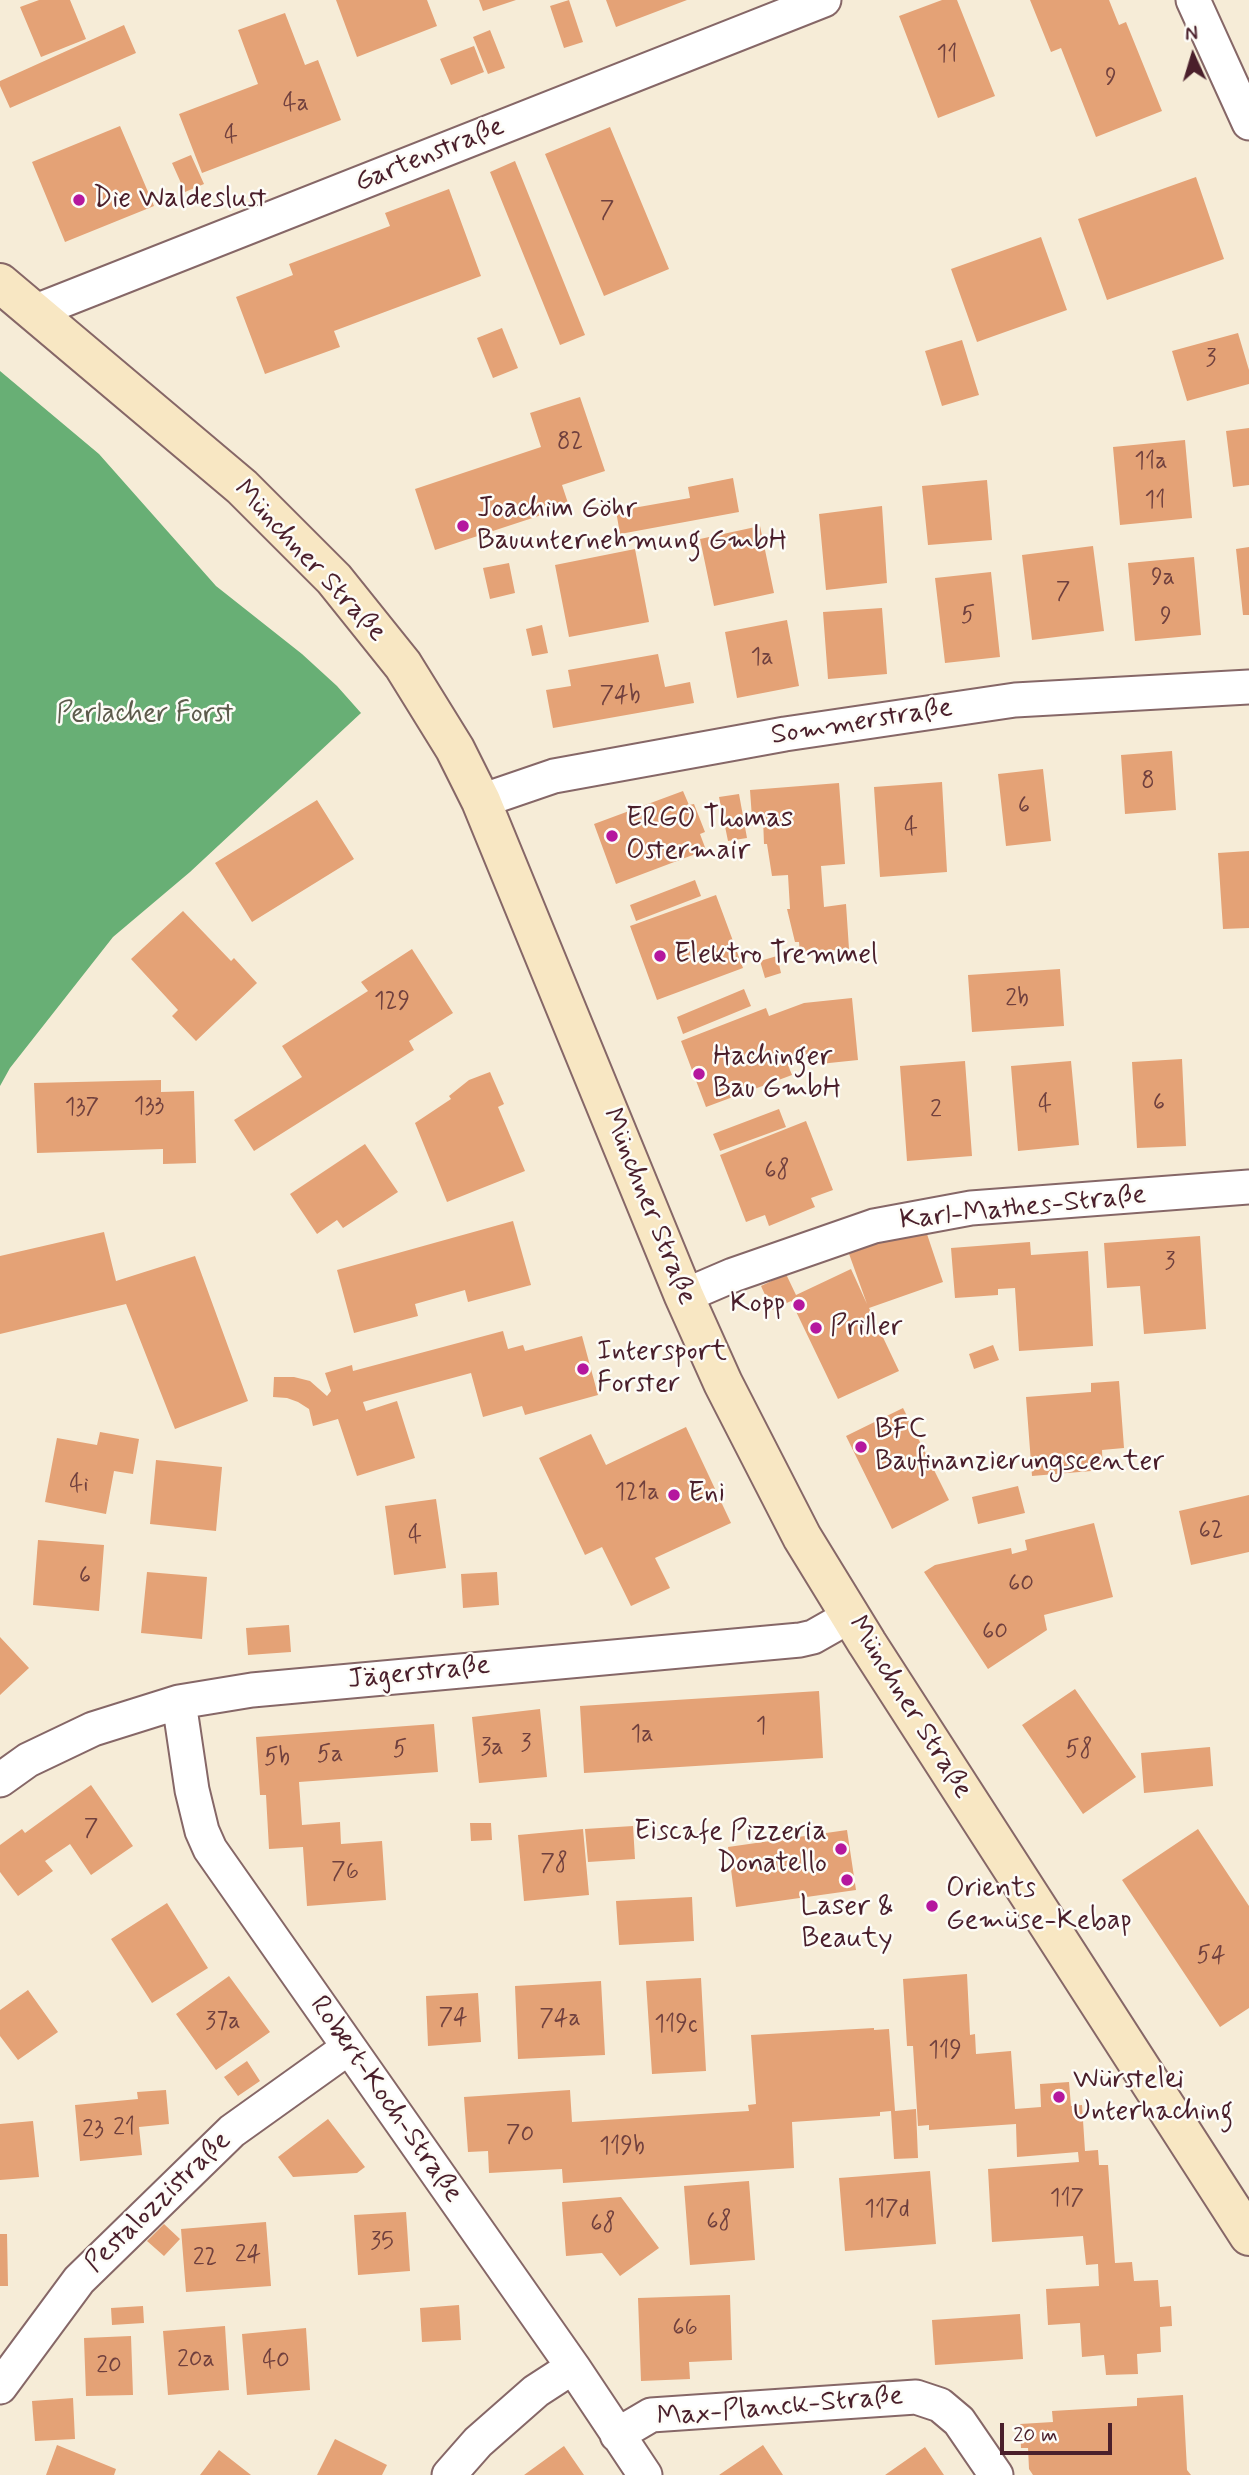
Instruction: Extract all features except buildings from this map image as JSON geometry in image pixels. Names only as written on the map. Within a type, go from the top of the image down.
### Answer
[{"type":"main road","name":"Münchner Straße","points":[[0,283],[242,487],[334,579],[403,665],[455,749],[481,801],[684,1296],[761,1462],[850,1616],[1249,2236]]},
{"type":"street","name":"Gartenstraße","points":[[36,312],[824,0]]},
{"type":"street","points":[[1193,0],[1239,72],[1249,123]]},
{"type":"street","name":"Sommerstraße","points":[[481,801],[554,776],[785,734],[1015,700],[1249,687]]},
{"type":"street","name":"Karl-Mathes-Straße","points":[[684,1296],[733,1275],[874,1226],[971,1208],[1249,1187]]},
{"type":"street","name":"Jägerstraße","points":[[0,1780],[27,1760],[93,1730],[179,1702],[266,1689],[800,1640],[850,1616]]},
{"type":"street","name":"Robert-Koch-Straße","points":[[179,1702],[192,1790],[202,1831],[210,1849],[573,2367],[645,2475]]},
{"type":"street","name":"Pestalozzistraße","points":[[0,2387],[79,2280],[212,2150],[232,2131],[348,2048]]},
{"type":"street","points":[[449,2475],[478,2442],[536,2391],[573,2367]]},
{"type":"street","name":"Max-Planck-Straße","points":[[617,2434],[651,2415],[916,2397],[940,2405],[959,2421],[996,2475]]},
{"type":"green space","name":"Perlacher Forst","points":[[0,371],[99,454],[216,586],[302,654],[337,686],[361,713],[190,872],[113,937],[10,1068],[0,1086]]},
{"type":"place","name":"Die Waldeslust","points":[[79,200]]},
{"type":"place","name":"Joachim Göhr Bauunternehmung GmbH","points":[[463,526]]},
{"type":"place","name":"ERGO Thomas Ostermair","points":[[612,836]]},
{"type":"place","name":"Elektro Tremmel","points":[[660,956]]},
{"type":"place","name":"Hachinger Bau GmbH","points":[[699,1074]]},
{"type":"place","name":"Kopp","points":[[799,1305]]},
{"type":"place","name":"Priller","points":[[816,1328]]},
{"type":"place","name":"Intersport Forster","points":[[583,1369]]},
{"type":"place","name":"BFC Baufinanzierungscenter","points":[[861,1447]]},
{"type":"place","name":"Eni","points":[[674,1495]]},
{"type":"place","name":"Eiscafe Pizzeria Donatello","points":[[841,1849]]},
{"type":"place","name":"Laser & Beauty","points":[[847,1880]]},
{"type":"place","name":"Orients Gemüse-Kebap","points":[[932,1906]]},
{"type":"place","name":"Würstelei Unterhaching","points":[[1059,2097]]}]
